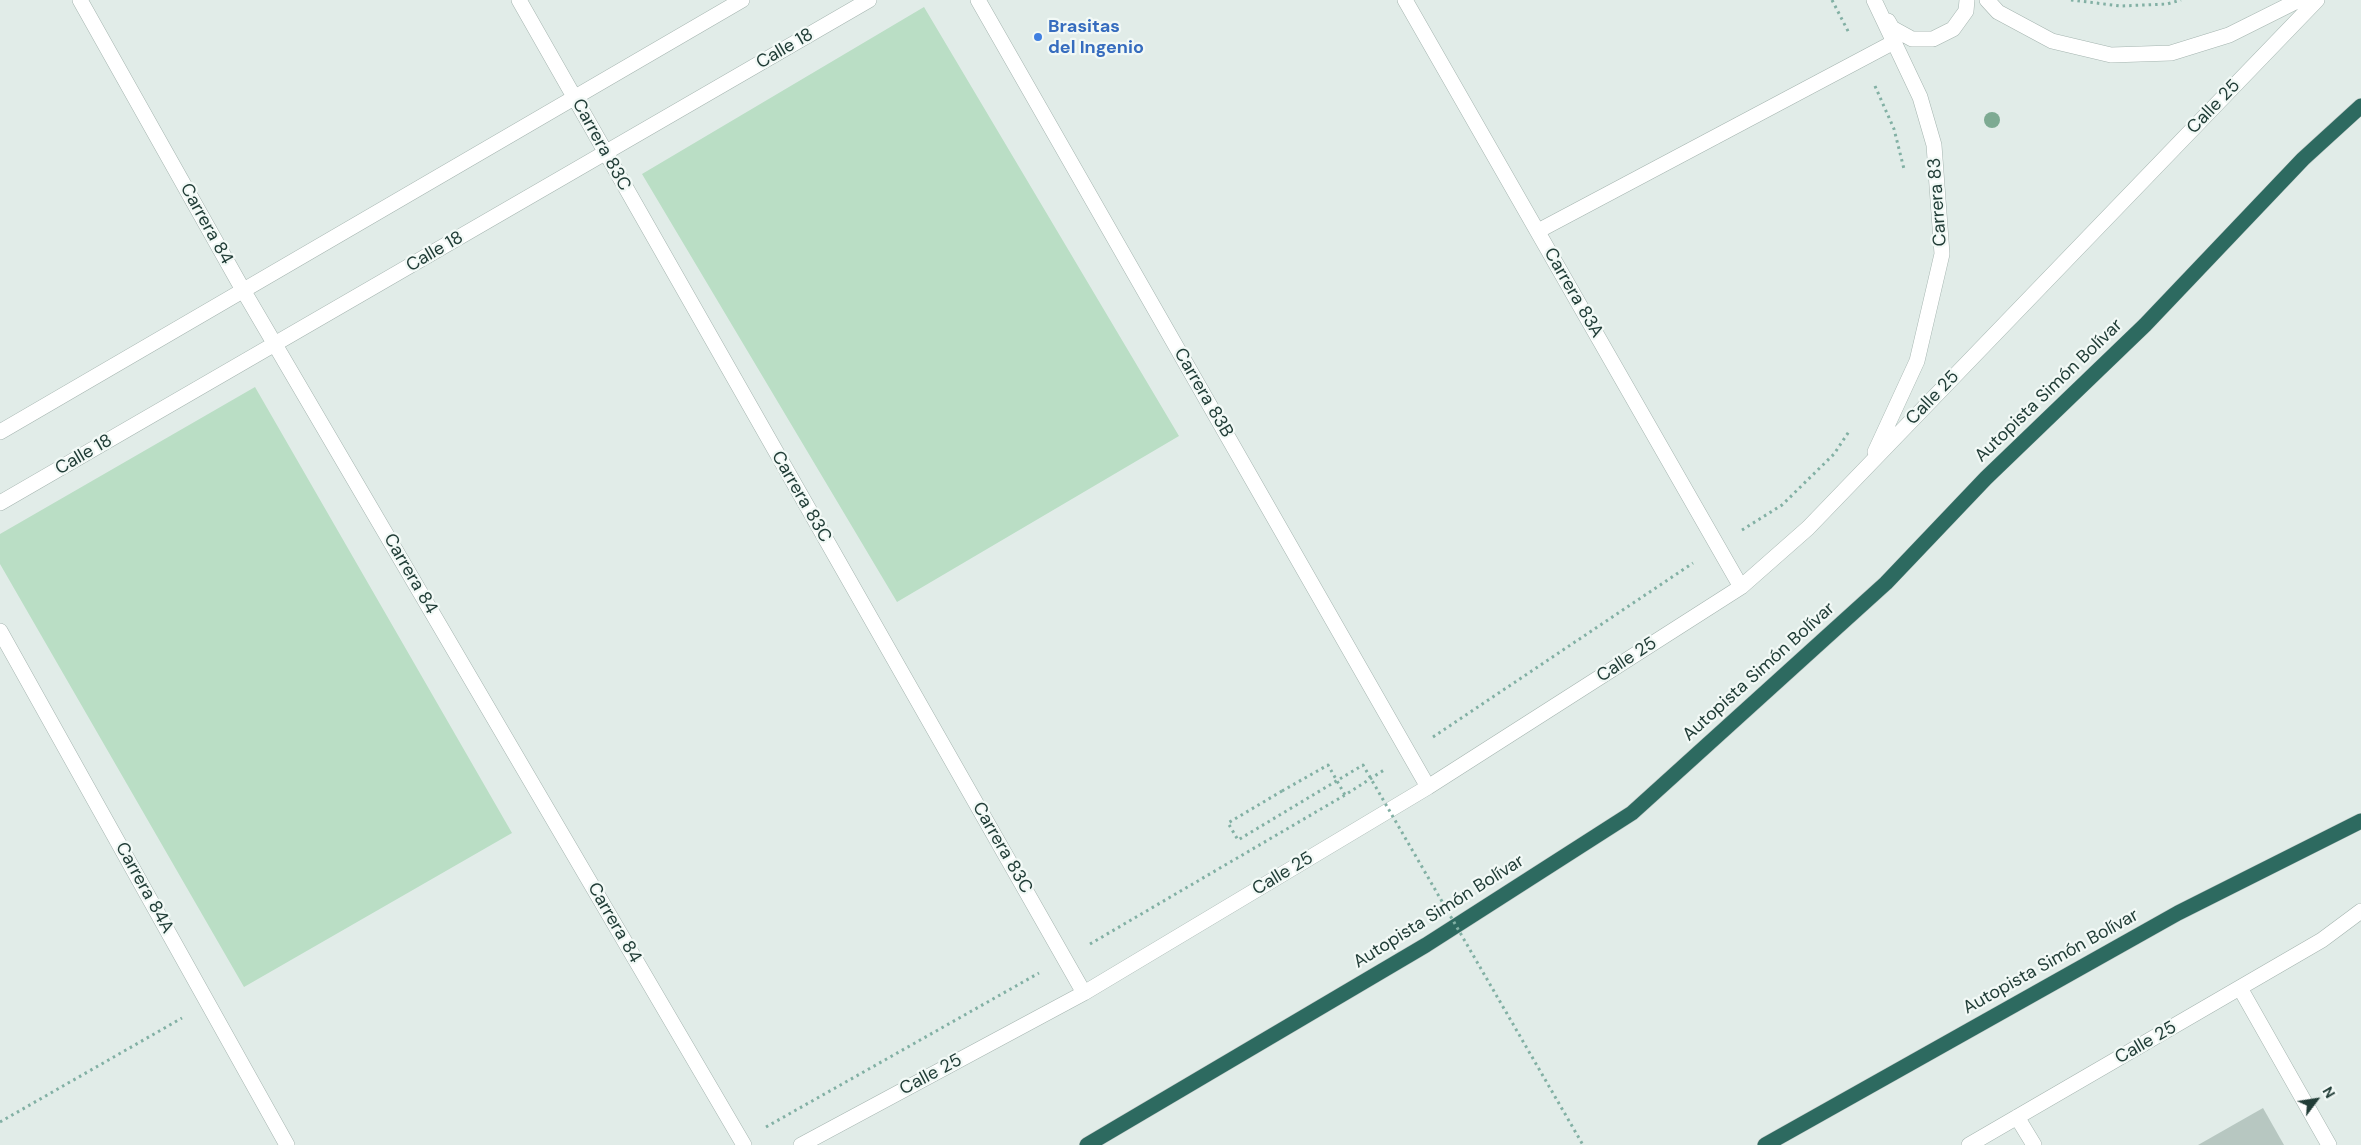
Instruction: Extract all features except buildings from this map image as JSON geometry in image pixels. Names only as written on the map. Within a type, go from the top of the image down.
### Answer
[{"type":"highway","name":"Autopista Simón Bolívar","points":[[1086,1145],[1426,945],[1632,813],[1886,583],[1986,478],[2145,325],[2303,160],[2361,106]]},
{"type":"highway","name":"Autopista Simón Bolívar","points":[[1765,1145],[2178,913],[2361,821]]},
{"type":"street","name":"Carrera 84","points":[[80,0],[243,290],[743,1143]]},
{"type":"street","name":"Carrera 83C","points":[[518,0],[1084,993]]},
{"type":"street","points":[[0,432],[742,0]]},
{"type":"street","name":"Calle 18","points":[[0,503],[869,0]]},
{"type":"street","name":"Carrera 83B","points":[[978,0],[1428,787]]},
{"type":"street","name":"Carrera 83A","points":[[1406,0],[1741,587]]},
{"type":"street","points":[[1877,5],[1892,28],[1912,39],[1934,39],[1953,29],[1966,11],[1967,0]]},
{"type":"street","points":[[1987,0],[1998,12],[2052,41],[2110,55],[2171,53],[2229,35],[2299,0]]},
{"type":"street","name":"Calle 25","points":[[800,1145],[1084,993],[1428,787],[1741,587],[1808,528],[2317,0]]},
{"type":"street","name":"Carrera 83","points":[[1870,463],[1917,361],[1942,254],[1934,145],[1920,97],[1877,5]]},
{"type":"street","points":[[1538,231],[1894,42]]},
{"type":"street","name":"Carrera 84A","points":[[0,631],[287,1145]]},
{"type":"street","name":"Calle 25","points":[[2322,940],[2361,911]]},
{"type":"street","name":"Calle 25","points":[[1969,1145],[2322,940],[2361,921]]},
{"type":"street","points":[[2240,988],[2329,1145]]},
{"type":"street","points":[[2017,1117],[2034,1145]]},
{"type":"path","points":[[1832,0],[1863,59],[1894,129],[1904,172]]},
{"type":"path","points":[[2071,0],[2121,6],[2167,4],[2181,0]]},
{"type":"path","points":[[743,1143],[1345,795],[1782,505],[1834,454],[1854,424]]},
{"type":"path","points":[[1345,795],[1328,765],[1228,823],[1238,840],[1363,765],[1583,1145]]},
{"type":"path","points":[[0,1122],[208,1003]]},
{"type":"green space","points":[[924,7],[1179,436],[897,602],[642,174]]},
{"type":"green space","points":[[255,387],[512,833],[244,987],[0,564],[0,534]]},
{"type":"place","name":"Brasitas del Ingenio","points":[[1038,37]]}]
